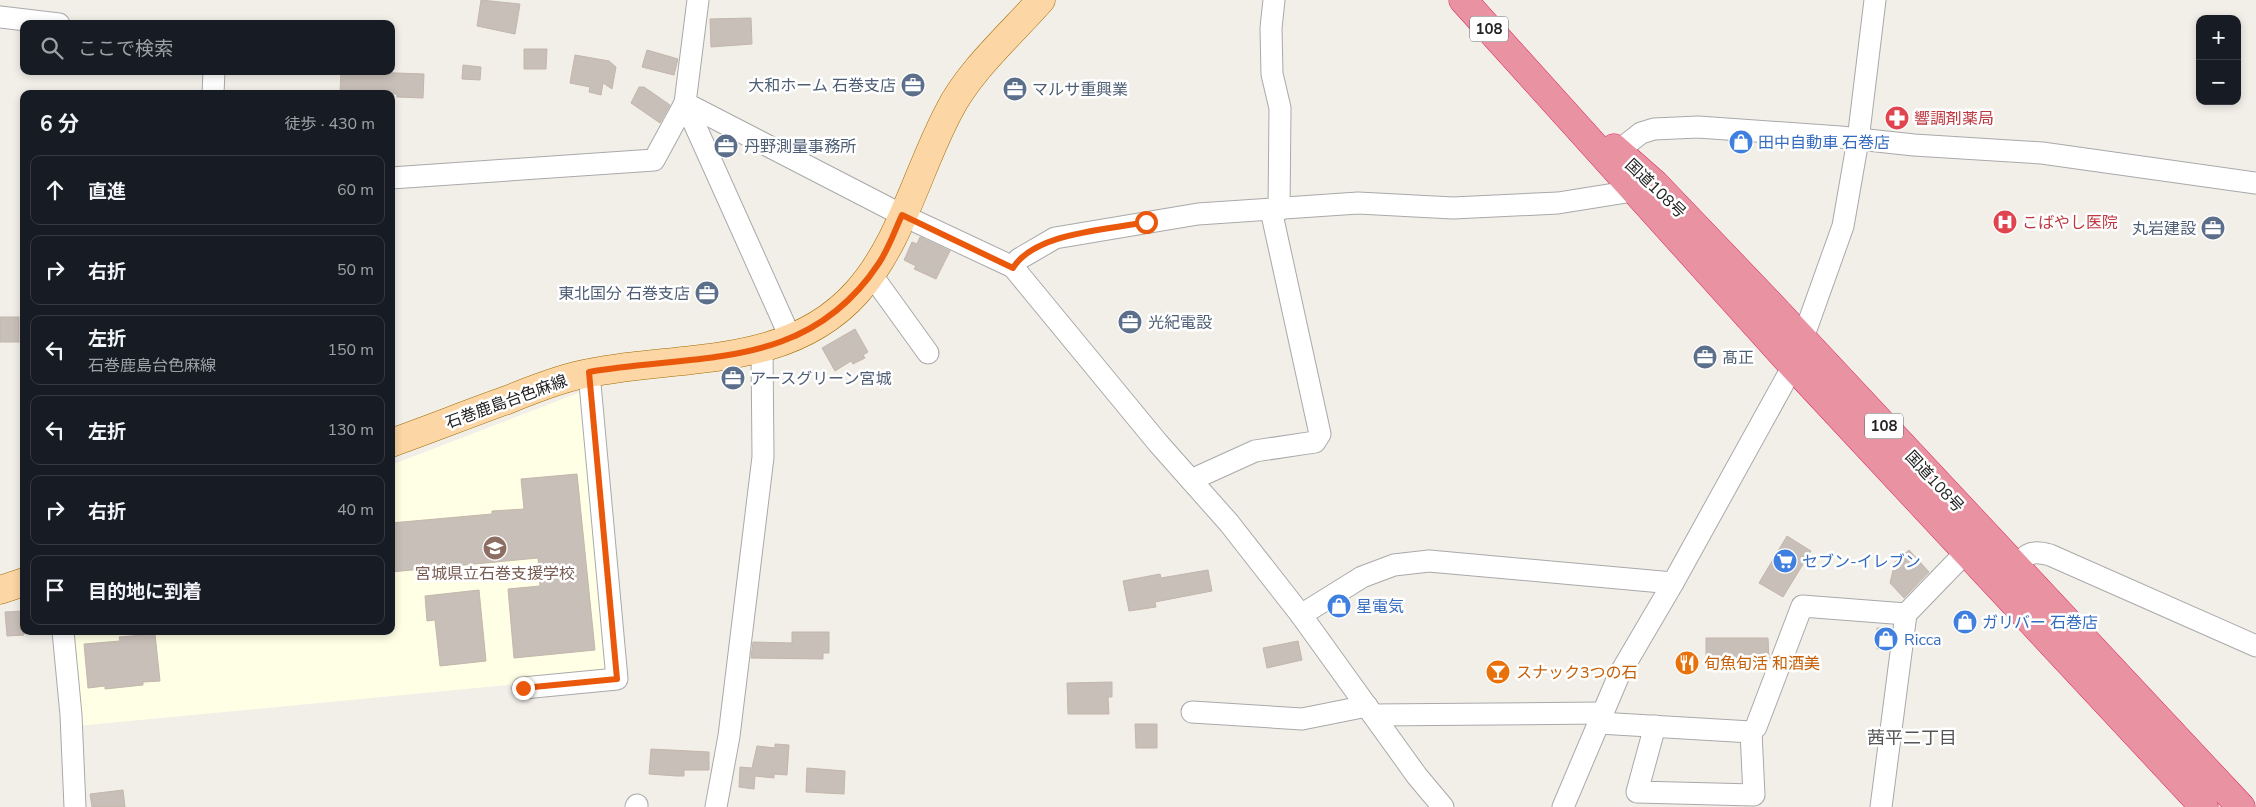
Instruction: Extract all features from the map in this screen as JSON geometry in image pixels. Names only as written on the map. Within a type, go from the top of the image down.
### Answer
[{"type":"highway","name":"国道108号","points":[[1463,0],[1632,191],[2204,807]]},
{"type":"highway","name":"国道108号","points":[[1514,58],[1655,184],[2242,807],[2256,790]]},
{"type":"main road","name":"石巻鹿島台色麻線","points":[[395,441],[548,384],[589,372],[714,358],[762,349],[791,339],[828,320],[857,292],[880,262],[950,108],[964,86],[1041,0]]},
{"type":"main road","points":[[0,590],[20,583]]},
{"type":"street","points":[[395,178],[654,160],[684,103],[698,0]]},
{"type":"street","points":[[1191,480],[1255,452],[1315,442],[1320,434],[1275,210],[1280,108],[1272,74],[1271,28],[1274,0]]},
{"type":"street","points":[[1563,807],[1619,675],[1673,583],[1793,366],[1804,340],[1843,226],[1858,140],[1875,0]]},
{"type":"street","points":[[0,17],[25,20]]},
{"type":"street","points":[[213,90],[214,75]]},
{"type":"street","points":[[684,103],[902,215],[1013,268],[1229,523],[1301,615],[1417,776],[1444,807]]},
{"type":"street","points":[[684,103],[791,339]]},
{"type":"street","points":[[1618,151],[1641,133],[1654,129],[1698,127],[2042,153],[2256,183]]},
{"type":"street","points":[[1013,268],[1018,258],[1055,238],[1198,214],[1358,204],[1453,208],[1558,203],[1632,191]]},
{"type":"street","points":[[871,274],[928,353]]},
{"type":"street","points":[[716,807],[729,736],[763,457],[762,349]]},
{"type":"street","points":[[523,688],[617,679],[589,372]]},
{"type":"street","points":[[1881,807],[1906,614],[1967,551]]},
{"type":"street","points":[[2015,566],[2027,554],[2036,551],[2050,555],[2256,646]]},
{"type":"street","points":[[1301,615],[1362,577],[1394,565],[1429,561],[1673,583]]},
{"type":"street","points":[[1655,726],[1637,792],[1754,795],[1751,732],[1756,727],[1802,606],[1906,614]]},
{"type":"street","points":[[63,635],[71,715],[75,807]]},
{"type":"street","points":[[1192,712],[1302,719],[1370,710],[1601,718],[1655,726],[1751,732]]},
{"type":"shaded area","name":"宮城県立石巻支援学校","points":[[583,391],[612,675],[77,726],[69,635],[395,635],[395,463]]},
{"type":"building","points":[[481,0],[520,4],[515,34],[477,26]]},
{"type":"building","points":[[751,18],[752,44],[711,47],[710,19]]},
{"type":"building","points":[[524,49],[547,49],[546,69],[524,69]]},
{"type":"building","points":[[647,50],[678,59],[674,75],[642,67]]},
{"type":"building","points":[[575,55],[609,61],[616,67],[612,89],[603,83],[601,95],[589,92],[590,87],[570,83]]},
{"type":"building","points":[[463,65],[481,67],[480,80],[462,79]]},
{"type":"building","points":[[424,74],[423,98],[397,97],[395,90],[340,90],[341,75]]},
{"type":"building","points":[[639,87],[644,87],[670,105],[660,123],[631,103]]},
{"type":"building","points":[[920,237],[950,251],[936,279],[914,269],[916,266],[904,260],[912,242],[917,244]]},
{"type":"building","points":[[0,317],[19,317],[19,342],[0,342]]},
{"type":"building","points":[[855,329],[868,352],[863,355],[865,358],[853,364],[851,361],[835,371],[822,348]]},
{"type":"building","points":[[577,474],[595,650],[514,658],[508,589],[540,586],[538,558],[395,572],[395,523],[492,514],[492,511],[524,509],[521,479]]},
{"type":"building","points":[[1787,536],[1811,551],[1783,597],[1759,583]]},
{"type":"building","points":[[1909,550],[1929,572],[1904,598],[1890,583],[1895,562]]},
{"type":"building","points":[[1208,570],[1212,591],[1155,602],[1156,607],[1129,611],[1123,581],[1160,574],[1161,578]]},
{"type":"building","points":[[479,590],[486,661],[440,666],[435,620],[427,621],[425,596]]},
{"type":"building","points":[[20,611],[20,635],[24,635],[7,636],[5,612]]},
{"type":"building","name":"Ricca","points":[[1877,628],[1892,629],[1889,649],[1877,649]]},
{"type":"building","points":[[792,632],[829,632],[829,653],[823,653],[823,659],[751,658],[753,642],[792,643]]},
{"type":"building","points":[[155,635],[160,681],[143,682],[143,685],[105,689],[105,686],[88,688],[84,644],[120,641],[119,637]]},
{"type":"building","points":[[1706,638],[1768,638],[1769,659],[1764,669],[1706,670]]},
{"type":"building","points":[[1298,641],[1302,660],[1267,668],[1263,648]]},
{"type":"building","points":[[1112,682],[1112,697],[1108,697],[1109,714],[1068,714],[1067,683]]},
{"type":"building","points":[[1135,724],[1157,724],[1157,748],[1136,748]]},
{"type":"building","points":[[775,744],[789,745],[787,775],[774,774],[774,778],[755,776],[754,789],[739,787],[740,767],[752,768],[757,746],[775,748]]},
{"type":"building","points":[[651,749],[709,752],[709,770],[684,770],[684,776],[649,774]]},
{"type":"building","points":[[807,768],[845,771],[844,794],[806,792]]},
{"type":"building","points":[[123,790],[125,807],[92,807],[90,794]]},
{"type":"place","name":"大和ホーム 石巻支店","points":[[913,85]]},
{"type":"place","name":"マルサ重興業","points":[[1015,89]]},
{"type":"place","name":"響調剤薬局","points":[[1897,118]]},
{"type":"place","name":"田中自動車 石巻店","points":[[1741,142]]},
{"type":"place","name":"丹野測量事務所","points":[[726,146]]},
{"type":"place","name":"こばやし医院","points":[[2005,222]]},
{"type":"place","name":"丸岩建設","points":[[2213,228]]},
{"type":"place","name":"東北国分 石巻支店","points":[[707,293]]},
{"type":"place","name":"光紀電設","points":[[1130,322]]},
{"type":"place","name":"髙正","points":[[1705,357]]},
{"type":"place","name":"アースグリーン宮城","points":[[733,378]]},
{"type":"place","name":"宮城県立石巻支援学校","points":[[495,548]]},
{"type":"place","name":"セブン-イレブン","points":[[1785,561]]},
{"type":"place","name":"星電気","points":[[1339,606]]},
{"type":"place","name":"ガリバー 石巻店","points":[[1965,622]]},
{"type":"place","name":"Ricca","points":[[1886,639]]},
{"type":"place","name":"旬魚旬活 和酒美","points":[[1687,663]]},
{"type":"place","name":"スナック3つの石","points":[[1498,672]]},
{"type":"district","name":"茜平二丁目","points":[[1912,738]]},
{"type":"route","points":[[523,688],[617,679],[589,372],[620,367],[714,358],[762,349],[801,335],[828,320],[857,292],[880,262],[902,215],[1013,268],[1018,258],[1055,238],[1146,222]]}]
